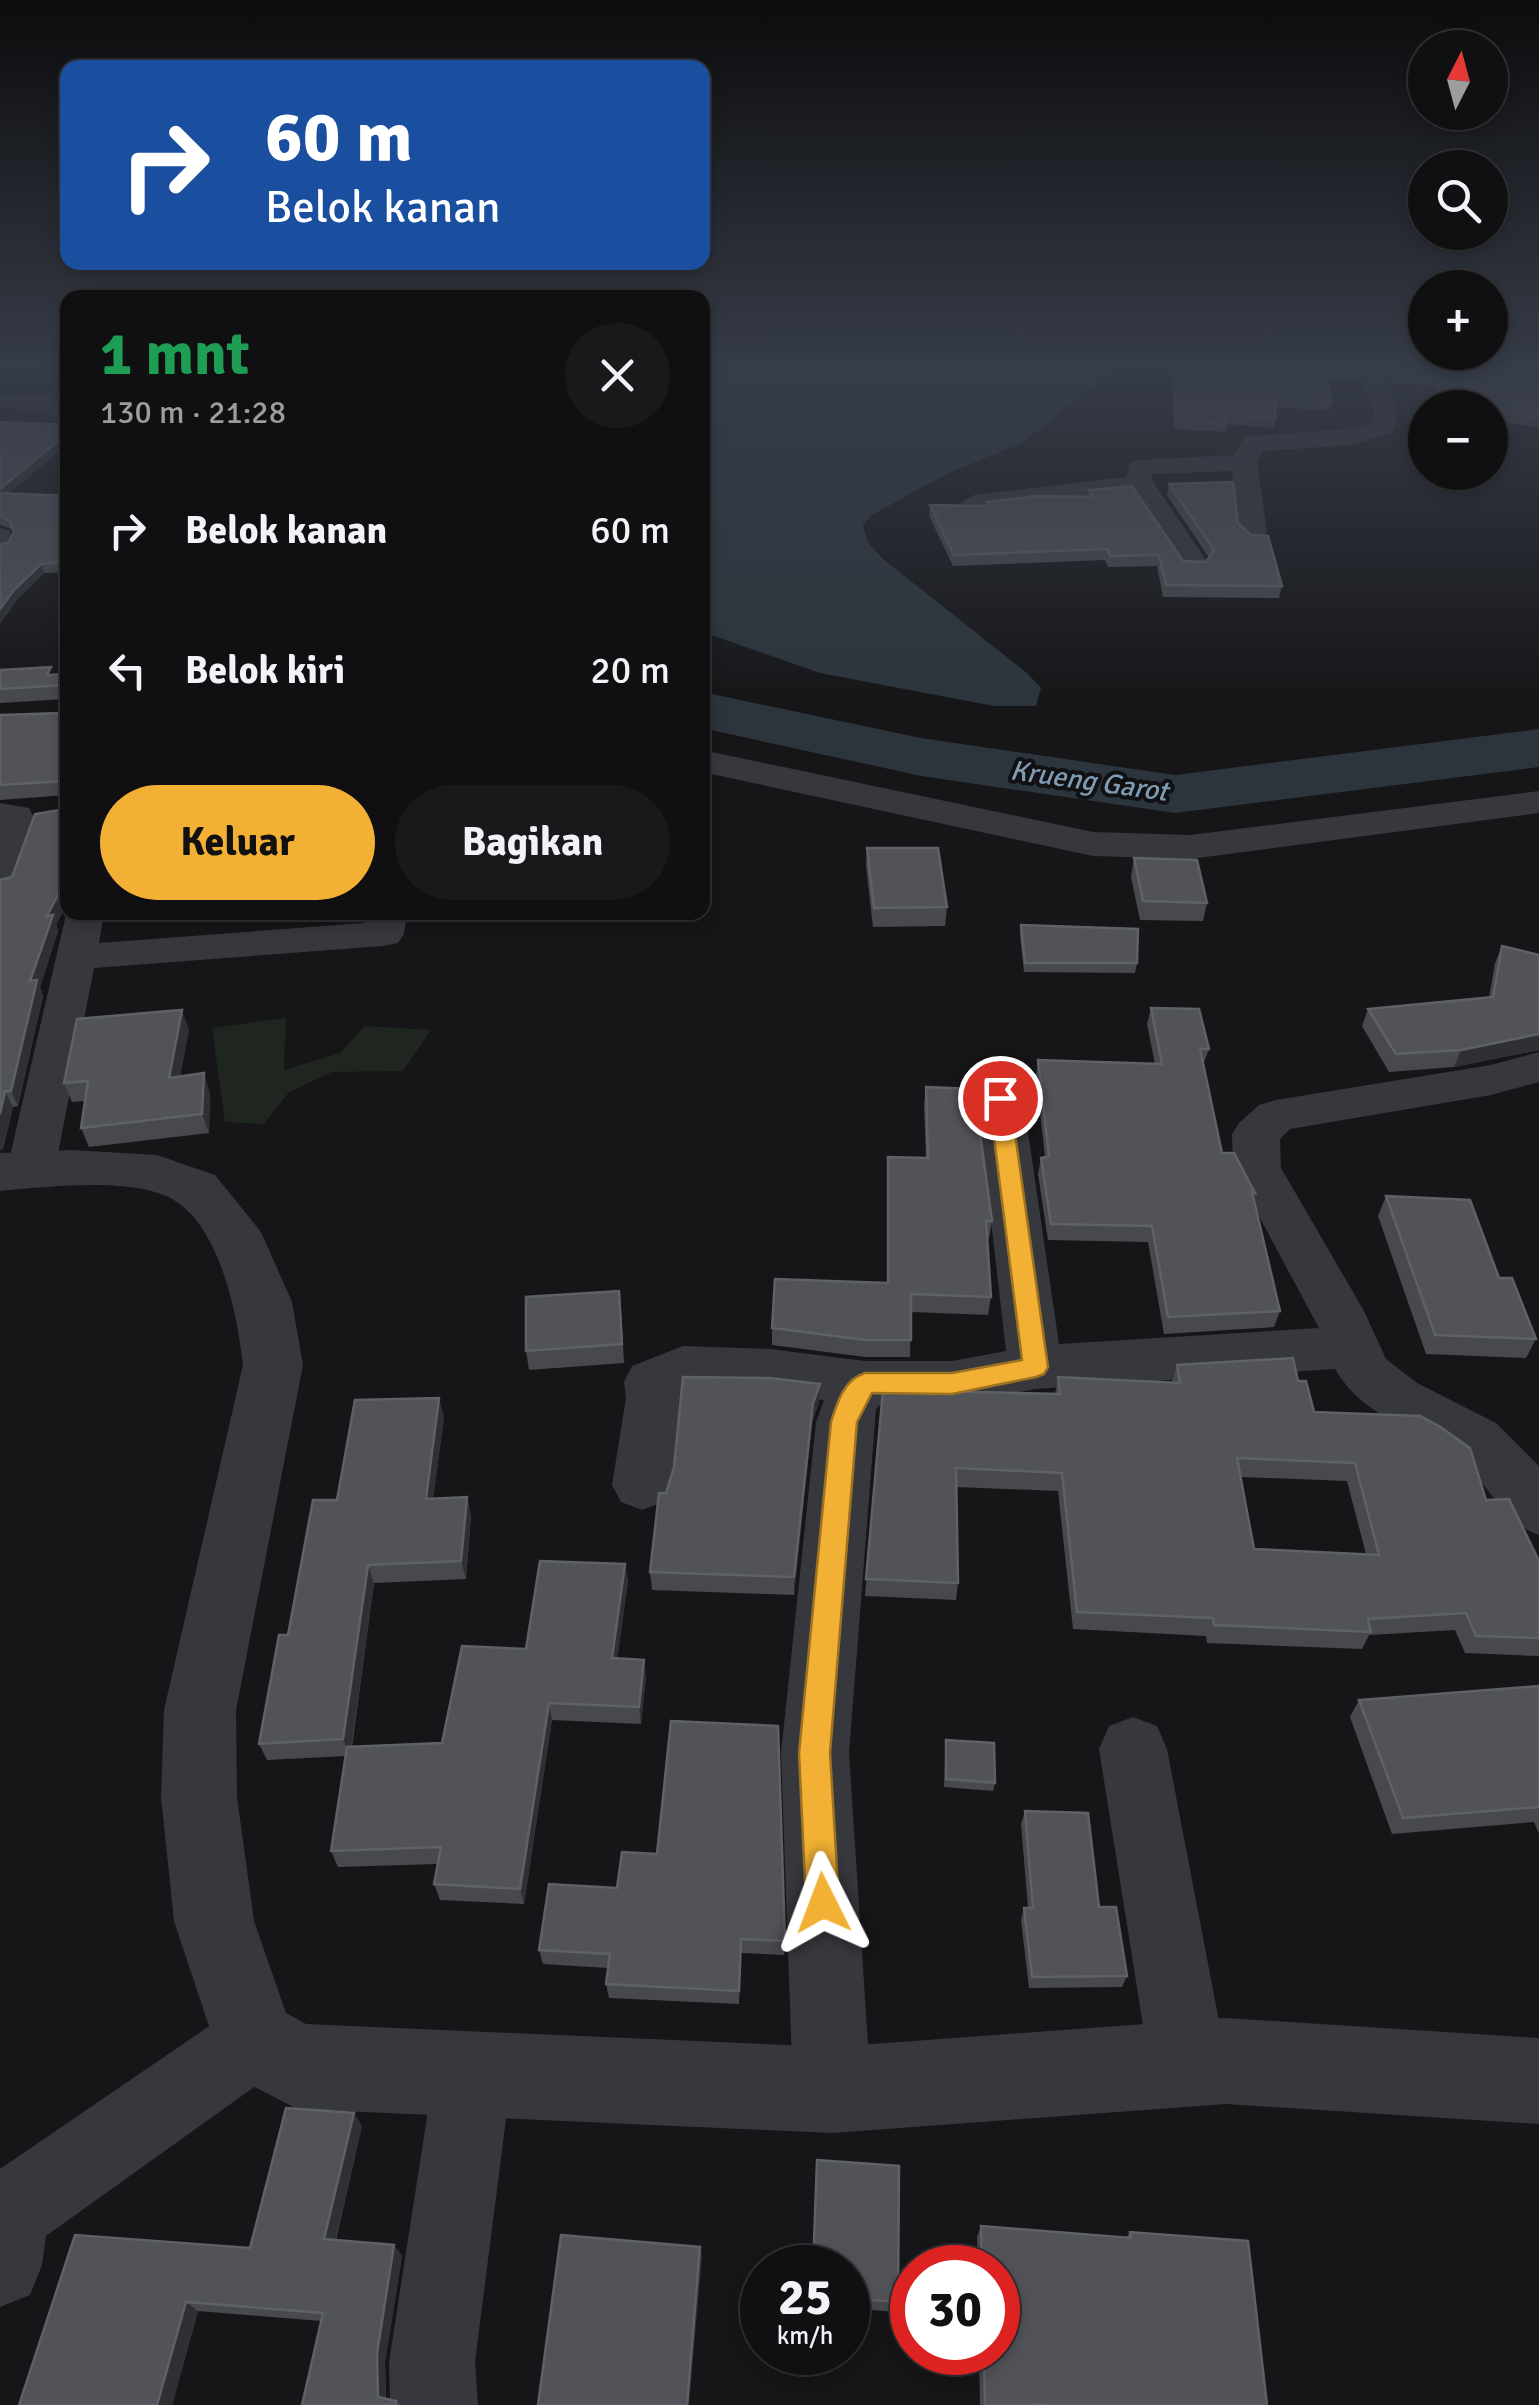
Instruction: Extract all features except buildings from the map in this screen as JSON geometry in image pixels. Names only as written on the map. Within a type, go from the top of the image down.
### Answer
[{"type":"street","points":[[1246,480],[1253,532]]},
{"type":"street","points":[[974,504],[1140,482],[1194,564]]},
{"type":"street","points":[[710,763],[1093,844],[1190,847],[1539,802]]},
{"type":"street","points":[[0,883],[22,814]]},
{"type":"street","points":[[82,920],[15,1170],[131,1169],[195,1186],[227,1224],[250,1260],[268,1312],[273,1365],[200,1710],[199,1796],[214,1921],[254,2041],[297,2066],[832,2090],[1060,2076],[1226,2060],[1539,2081]]},
{"type":"street","points":[[75,957],[383,934],[386,920]]},
{"type":"street","points":[[1539,1067],[1491,1080],[1276,1116],[1256,1134],[1257,1168],[1346,1326],[1351,1347],[1370,1382],[1475,1439],[1539,1510]]},
{"type":"street","points":[[1000,1098],[1036,1367]]},
{"type":"street","points":[[642,1485],[654,1398],[652,1382],[683,1368],[770,1371],[865,1383],[952,1384],[1036,1367],[1351,1347]]},
{"type":"street","points":[[832,2090],[815,1753],[844,1422],[851,1401],[865,1383]]},
{"type":"street","points":[[1133,1749],[1188,2063]]},
{"type":"street","points":[[3,2231],[254,2041]]},
{"type":"street","points":[[434,2405],[432,2362],[473,2072]]},
{"type":"shaded area","points":[[710,480],[935,480],[872,515],[863,525],[868,543],[1027,673],[1041,688],[1036,706],[994,706],[820,673],[710,634]]},
{"type":"shaded area","points":[[286,1018],[284,1070],[340,1053],[365,1026],[431,1030],[403,1071],[332,1072],[289,1092],[264,1124],[225,1122],[212,1028]]},
{"type":"waterway","name":"Krueng Garot","points":[[710,712],[921,757],[1175,794],[1539,748]]},
{"type":"route","points":[[823,1903],[815,1753],[844,1422],[851,1401],[865,1383],[952,1384],[1036,1367],[1000,1098]]}]
